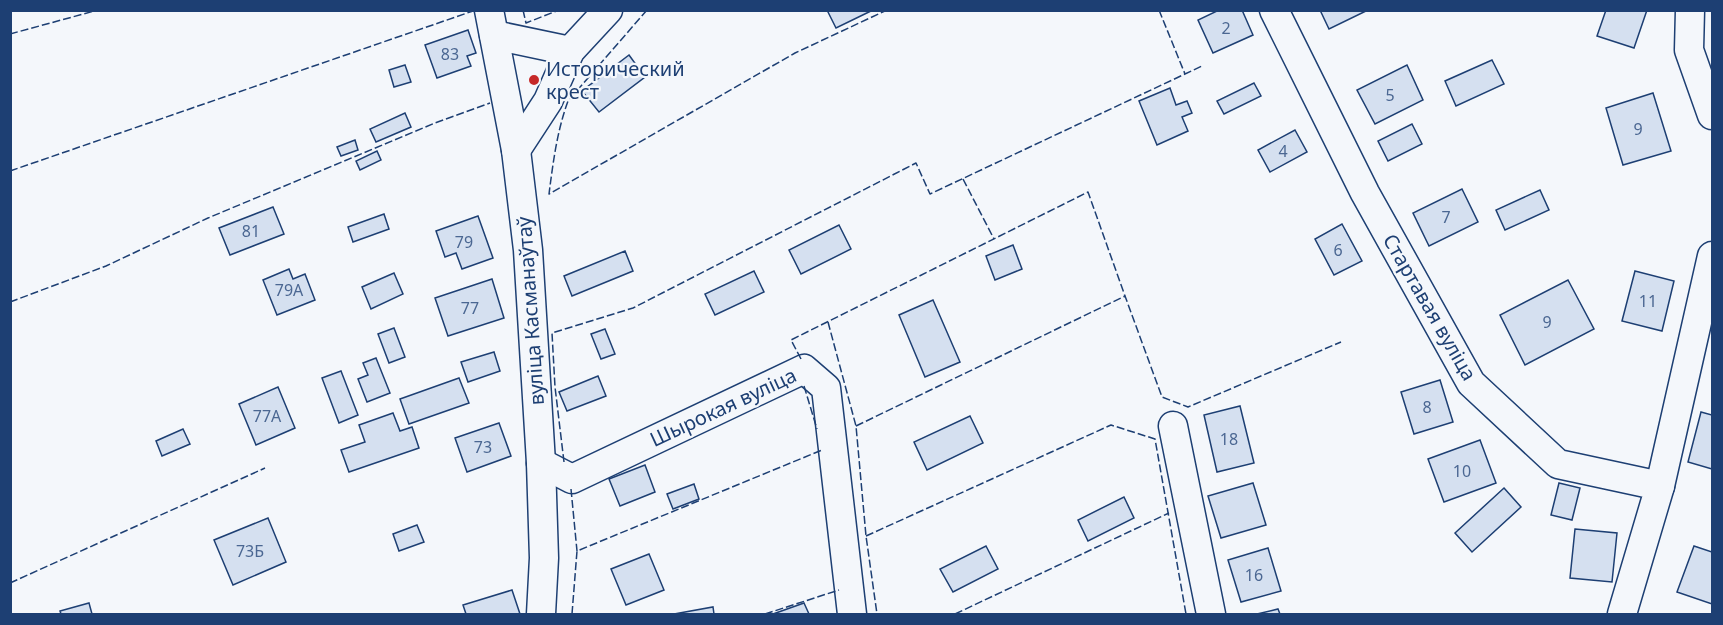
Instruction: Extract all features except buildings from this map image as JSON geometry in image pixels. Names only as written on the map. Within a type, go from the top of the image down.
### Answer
[{"type":"street","points":[[516,150],[548,102],[570,51],[608,10]]},
{"type":"street","name":"Стартавая вуліца","points":[[1274,10],[1365,193],[1471,383],[1558,464],[1660,486]]},
{"type":"street","points":[[1690,10],[1689,50],[1713,115]]},
{"type":"street","points":[[492,23],[570,51]]},
{"type":"street","name":"вуліца Касманаўтаў","points":[[492,23],[516,150],[528,250],[541,463],[544,558],[541,615]]},
{"type":"street","points":[[1622,615],[1660,486],[1713,256]]},
{"type":"street","name":"Шырокая вуліца","points":[[541,463],[572,479],[804,369],[825,388],[852,615]]},
{"type":"street","points":[[1173,426],[1211,615]]},
{"type":"fence","points":[[10,34],[98,10]]},
{"type":"fence","points":[[523,10],[526,23],[559,10]]},
{"type":"fence","points":[[647,10],[568,101],[558,135],[549,194],[795,53],[887,10]]},
{"type":"fence","points":[[1159,10],[1185,74]]},
{"type":"fence","points":[[10,171],[473,11]]},
{"type":"fence","points":[[564,462],[555,387],[552,333],[633,308],[916,163],[930,194],[1202,66]]},
{"type":"fence","points":[[10,302],[106,266],[208,218],[435,123],[490,103]]},
{"type":"fence","points":[[963,179],[994,239]]},
{"type":"fence","points":[[801,359],[791,340],[1088,192],[1125,296]]},
{"type":"fence","points":[[856,426],[1125,296],[1162,397],[1188,407],[1341,342]]},
{"type":"fence","points":[[828,322],[856,426],[866,536],[877,614]]},
{"type":"fence","points":[[804,386],[817,429]]},
{"type":"fence","points":[[866,536],[1111,425],[1155,439],[1186,614]]},
{"type":"fence","points":[[572,614],[577,551],[822,450]]},
{"type":"fence","points":[[10,583],[265,468]]},
{"type":"fence","points":[[571,489],[577,551]]},
{"type":"fence","points":[[955,614],[1169,513]]},
{"type":"fence","points":[[765,614],[839,590]]},
{"type":"place","name":"Исторический крест","points":[[534,80]]}]
